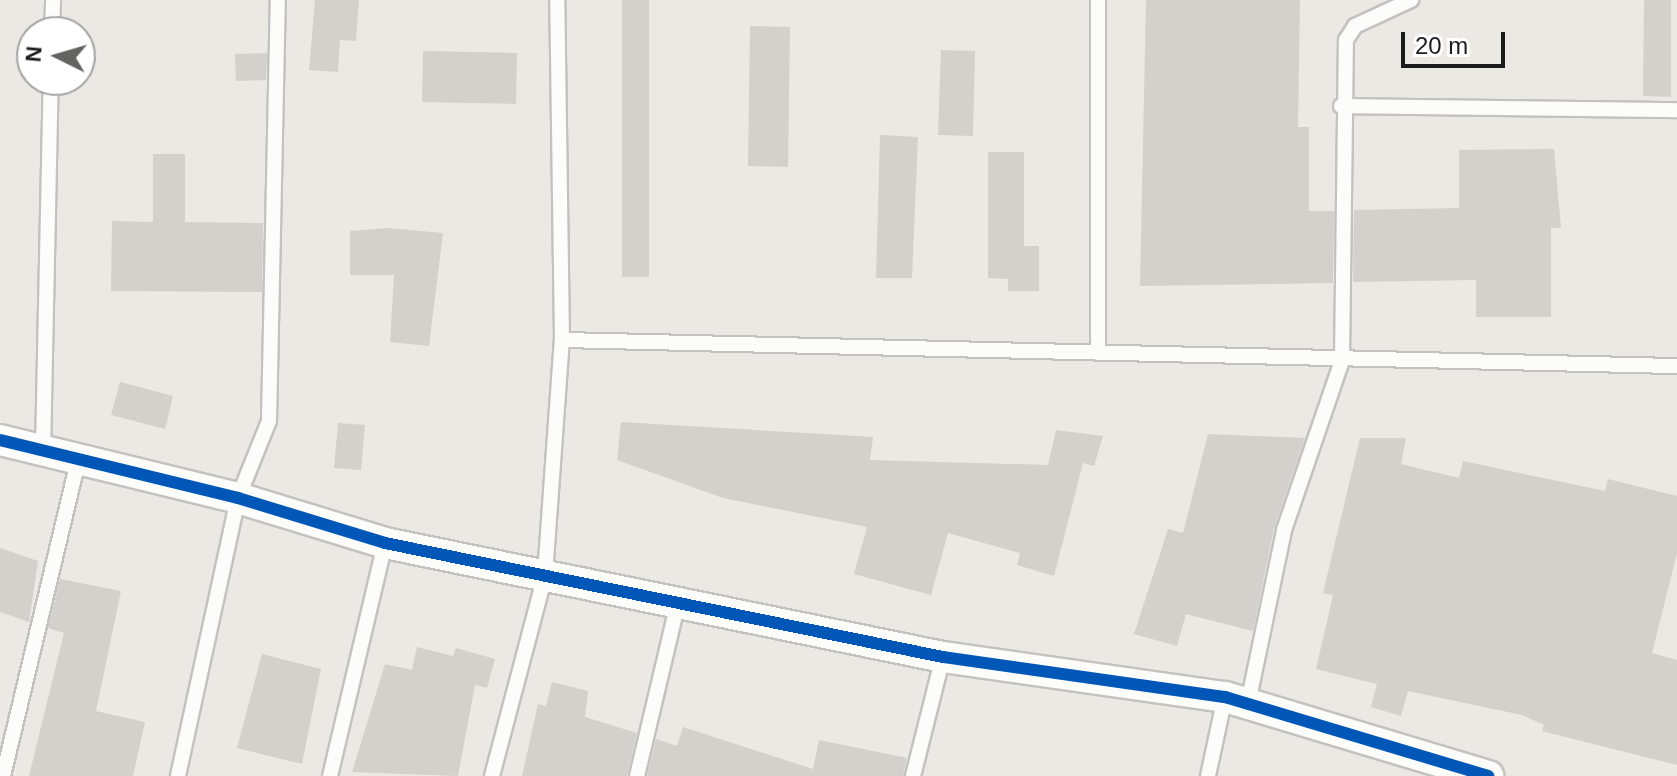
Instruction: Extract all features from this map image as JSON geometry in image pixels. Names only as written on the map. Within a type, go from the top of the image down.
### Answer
[{"type":"street","points":[[0,440],[238,498],[385,543],[943,657],[1236,700],[1488,776]]},
{"type":"lane","points":[[178,776],[238,498],[269,421],[278,0]]},
{"type":"lane","points":[[492,776],[545,575],[562,340],[557,0]]},
{"type":"lane","points":[[1098,0],[1098,353]]},
{"type":"lane","points":[[1208,776],[1236,700],[1284,530],[1342,361],[1341,106],[1350,33],[1411,0]]},
{"type":"lane","points":[[43,450],[51,96]]},
{"type":"lane","points":[[1341,106],[1677,110]]},
{"type":"lane","points":[[562,340],[1342,361],[1677,366]]},
{"type":"lane","points":[[3,776],[78,460]]},
{"type":"lane","points":[[330,776],[385,543]]},
{"type":"lane","points":[[637,776],[678,602]]},
{"type":"lane","points":[[913,776],[943,657]]},
{"type":"building","points":[[315,0],[359,0],[356,41],[340,40],[338,72],[309,70]]},
{"type":"building","points":[[622,0],[649,0],[649,277],[622,277]]},
{"type":"building","points":[[1146,0],[1300,0],[1298,127],[1309,127],[1309,211],[1334,211],[1333,283],[1140,286]]},
{"type":"building","points":[[1644,0],[1671,0],[1671,97],[1643,96]]},
{"type":"building","points":[[750,26],[790,27],[788,167],[748,166]]},
{"type":"building","points":[[941,50],[975,51],[973,136],[938,135]]},
{"type":"building","points":[[423,51],[517,53],[516,104],[422,102]]},
{"type":"building","points":[[267,53],[266,80],[236,81],[235,54]]},
{"type":"building","points":[[880,135],[918,137],[912,278],[876,278]]},
{"type":"building","points":[[1554,149],[1561,228],[1551,228],[1551,317],[1476,317],[1476,280],[1353,282],[1354,210],[1459,208],[1459,150]]},
{"type":"building","points":[[988,152],[1024,152],[1024,246],[1039,246],[1039,291],[1008,291],[1008,279],[988,278]]},
{"type":"building","points":[[153,154],[185,154],[185,222],[263,223],[262,292],[111,291],[112,221],[153,222]]},
{"type":"building","points":[[387,228],[443,233],[429,346],[390,342],[394,275],[350,275],[350,231]]},
{"type":"building","points":[[120,382],[173,396],[165,429],[111,415]]},
{"type":"building","points":[[621,422],[873,437],[870,460],[1048,465],[1056,430],[1103,436],[1094,466],[1083,463],[1054,576],[1017,565],[1020,553],[948,533],[931,595],[854,574],[867,527],[723,498],[617,460]]},
{"type":"building","points":[[338,423],[365,425],[361,470],[334,468]]},
{"type":"building","points":[[1208,434],[1305,438],[1274,528],[1253,631],[1186,614],[1177,646],[1134,634],[1168,529],[1183,533]]},
{"type":"building","points":[[1360,438],[1406,438],[1401,464],[1459,478],[1463,461],[1605,491],[1608,479],[1677,496],[1677,553],[1652,653],[1677,660],[1677,765],[1542,731],[1544,725],[1522,715],[1408,691],[1401,716],[1371,707],[1377,684],[1316,669],[1333,595],[1323,593]]},
{"type":"building","points":[[0,548],[38,561],[29,622],[0,612]]},
{"type":"building","points":[[60,579],[121,591],[96,711],[145,722],[133,776],[29,776],[64,633],[48,628]]},
{"type":"building","points":[[417,647],[453,656],[456,648],[495,659],[487,688],[475,685],[458,776],[352,772],[385,664],[412,670]]},
{"type":"building","points":[[262,654],[321,669],[302,764],[237,748]]},
{"type":"building","points":[[552,682],[588,691],[585,717],[637,733],[627,776],[522,776],[538,704],[546,706]]},
{"type":"building","points":[[683,727],[813,769],[819,740],[907,758],[903,776],[647,776],[656,739],[677,746]]},
{"type":"cycle path","points":[[0,440],[238,498],[385,543],[943,657],[1225,697],[1488,776]]}]
